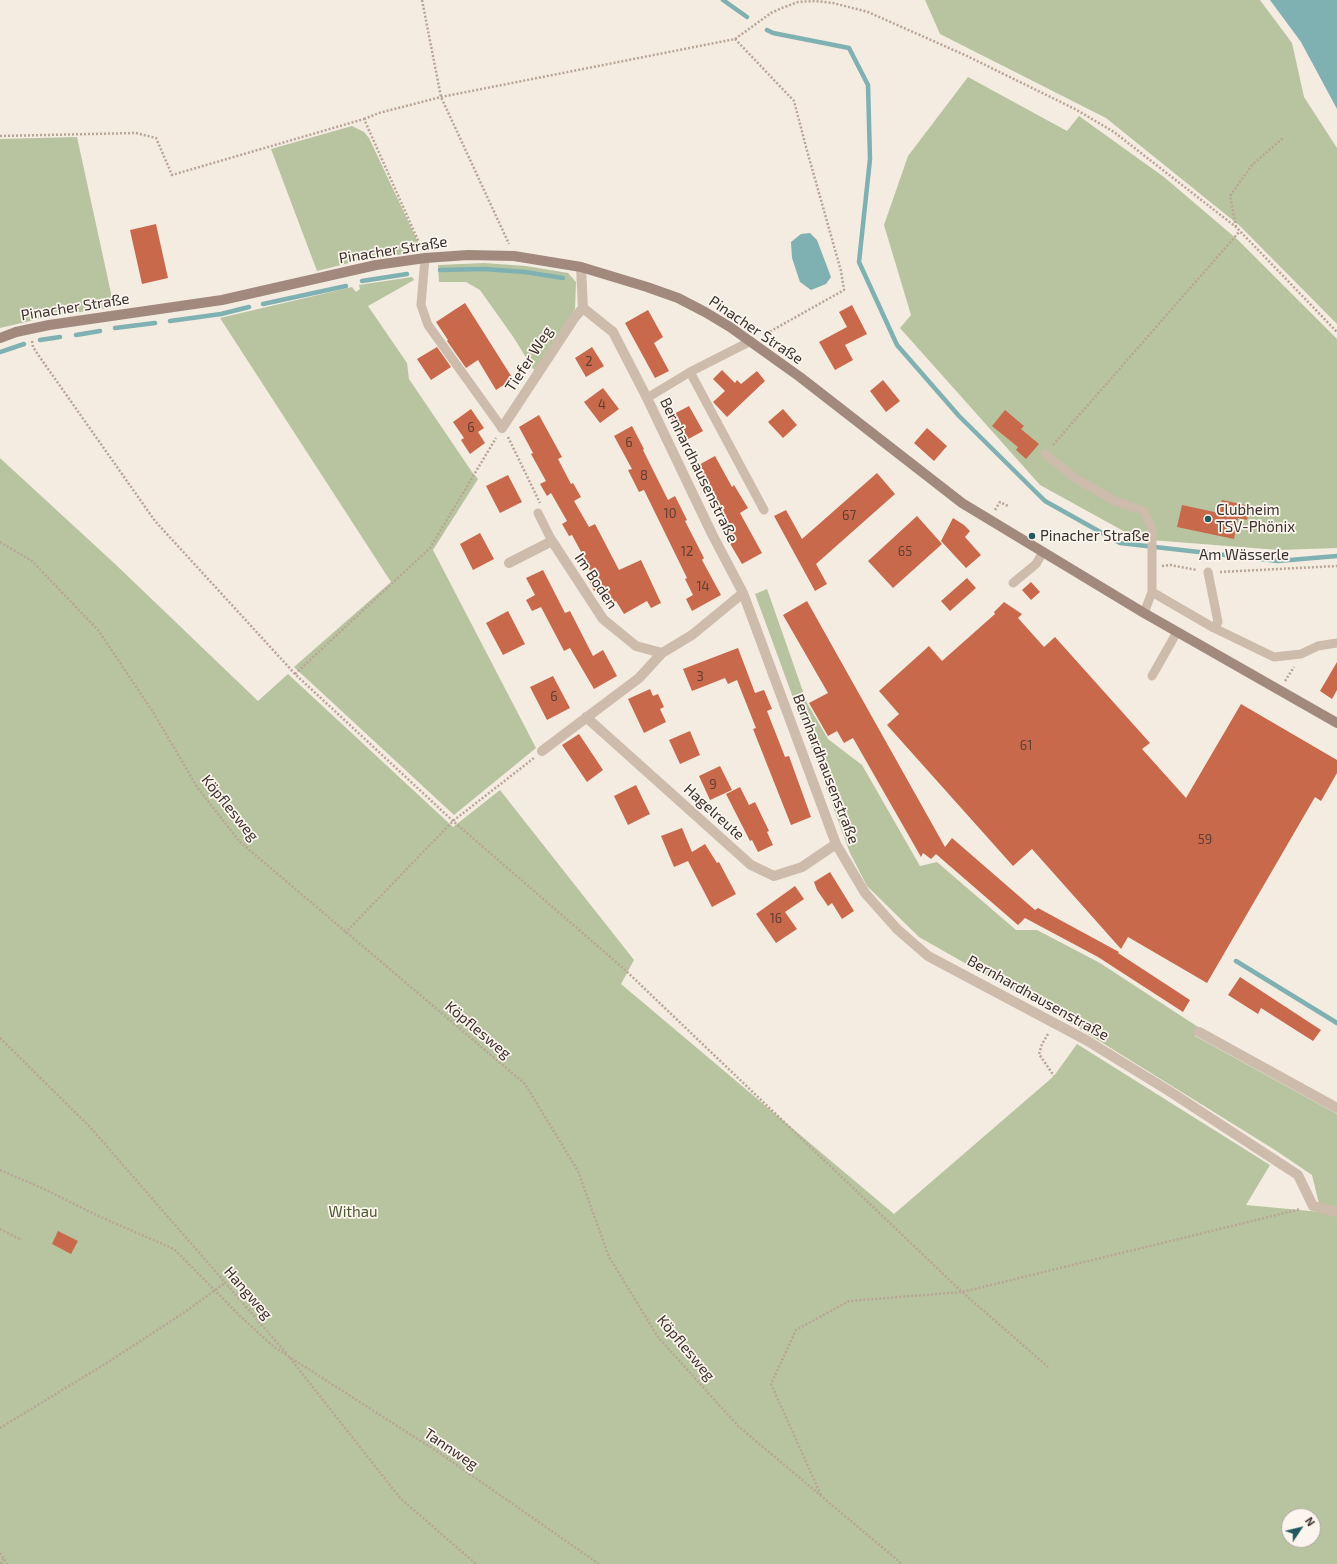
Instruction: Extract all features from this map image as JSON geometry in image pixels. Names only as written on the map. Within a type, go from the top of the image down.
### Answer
[{"type":"street","name":"Pinacher Straße","points":[[0,338],[16,332],[49,325],[222,300],[376,265],[425,258],[468,255],[514,256],[581,267],[678,298],[705,312],[751,341],[800,377],[962,503],[1043,552],[1096,580],[1144,614],[1337,724]]},
{"type":"street","points":[[581,267],[583,308]]},
{"type":"street","name":"Tiefer Weg","points":[[502,428],[575,317],[583,308]]},
{"type":"street","name":"Bernhardhausenstraße","points":[[583,308],[613,332],[647,398],[712,534],[743,593],[836,844],[864,893],[897,929],[928,956],[1086,1040],[1169,1090],[1298,1175],[1313,1206]]},
{"type":"street","points":[[509,563],[552,541]]},
{"type":"street","name":"Im Boden","points":[[552,541],[602,619],[636,646],[662,653]]},
{"type":"street","points":[[542,751],[639,678],[662,653],[692,635],[743,593]]},
{"type":"street","name":"Hagelreute","points":[[586,717],[751,865],[774,876],[802,867],[836,844]]},
{"type":"street","points":[[1199,1032],[1337,1108]]},
{"type":"street","points":[[1313,1206],[1337,1212]]},
{"type":"lane","points":[[425,258],[421,305],[428,324],[502,428]]},
{"type":"lane","points":[[647,398],[690,372],[751,341]]},
{"type":"lane","points":[[690,372],[764,510]]},
{"type":"lane","points":[[1045,454],[1075,478],[1097,491],[1115,501],[1144,511],[1152,529],[1152,592],[1144,614]]},
{"type":"lane","points":[[1092,499],[1097,491]]},
{"type":"lane","name":"Im Boden","points":[[538,513],[552,541]]},
{"type":"lane","points":[[1013,583],[1036,564],[1043,552]]},
{"type":"lane","points":[[1208,572],[1218,622],[1214,628]]},
{"type":"lane","points":[[1152,592],[1214,628],[1274,657],[1301,654],[1318,646],[1337,643]]},
{"type":"lane","points":[[1152,676],[1177,632]]},
{"type":"path","points":[[422,0],[441,97],[514,256]]},
{"type":"path","points":[[0,136],[136,133],[156,138],[172,175],[364,119],[379,113],[441,97],[735,39],[771,13],[798,2],[815,1],[833,3],[868,12],[967,56],[1075,109],[1114,132],[1236,227],[1337,332]]},
{"type":"path","points":[[735,39],[794,101],[841,271],[844,290],[751,341]]},
{"type":"path","points":[[364,119],[419,238],[425,258]]},
{"type":"path","points":[[1236,227],[1230,196],[1252,166],[1284,138]]},
{"type":"path","points":[[1045,454],[1240,231]]},
{"type":"path","points":[[29,329],[33,347],[155,521],[295,674],[453,821],[623,968],[962,1292],[1048,1367]]},
{"type":"path","points":[[295,674],[430,548],[502,428],[540,501],[538,513]]},
{"type":"path","name":"Köpflesweg","points":[[0,542],[32,561],[98,630],[154,712],[197,787],[240,842],[345,933],[525,1084],[578,1171],[609,1257],[658,1337],[738,1426],[902,1564]]},
{"type":"path","name":"Am Wässerle","points":[[1151,567],[1170,565],[1208,572],[1241,572],[1337,566]]},
{"type":"path","points":[[1279,691],[1301,654]]},
{"type":"path","points":[[345,933],[453,821],[542,751]]},
{"type":"path","name":"Hangweg","points":[[0,1038],[90,1127],[289,1356],[400,1498],[476,1564]]},
{"type":"path","points":[[1042,1044],[1039,1054],[1054,1076]]},
{"type":"path","points":[[0,1170],[44,1189],[96,1215],[174,1249],[274,1348],[289,1356]]},
{"type":"path","points":[[822,1497],[771,1384],[796,1330],[849,1301],[962,1292],[1313,1206]]},
{"type":"path","points":[[0,1229],[22,1240]]},
{"type":"path","points":[[0,1428],[105,1364],[182,1314],[225,1283]]},
{"type":"path","name":"Tannweg","points":[[289,1356],[438,1452],[599,1564]]},
{"type":"path","points":[[0,1553],[7,1564]]},
{"type":"path","points":[[1,1564],[3,1558]]},
{"type":"green space","points":[[925,0],[1260,0],[1292,43],[1304,97],[1337,148],[1337,324],[1240,226],[1106,118],[940,34]]},
{"type":"green space","points":[[968,77],[1067,131],[1079,116],[1164,177],[1238,240],[1337,339],[1337,548],[1279,550],[1138,539],[1040,485],[900,328],[911,315],[884,225],[908,156]]},
{"type":"green space","points":[[352,126],[364,132],[369,138],[418,242],[419,250],[416,252],[353,262],[317,271],[271,149]]},
{"type":"green space","points":[[77,137],[114,307],[47,317],[0,328],[0,139]]},
{"type":"green space","points":[[484,263],[526,266],[568,273],[576,282],[575,309],[536,370],[533,369],[514,338],[480,290],[466,282],[439,282],[438,265]]},
{"type":"green space","points":[[412,277],[414,280],[368,306],[407,363],[409,379],[478,479],[433,550],[536,748],[454,815],[294,667],[391,582],[220,318],[352,287],[356,292],[360,289],[359,285]]},
{"type":"green space","name":"Withau","points":[[0,458],[114,563],[258,701],[288,674],[453,827],[500,790],[634,960],[621,984],[894,1214],[1054,1076],[1077,1044],[1270,1165],[1246,1205],[1321,1212],[1312,1175],[1275,1150],[1072,1024],[919,937],[867,886],[850,853],[755,594],[767,589],[807,703],[828,739],[862,765],[920,866],[937,862],[1016,930],[1037,930],[1100,963],[1198,1027],[1195,1036],[1337,1114],[1337,1564],[0,1564]]},
{"type":"water","points":[[1270,0],[1337,0],[1337,109],[1301,42]]},
{"type":"water","points":[[810,233],[817,240],[831,277],[826,284],[811,290],[800,282],[792,258],[791,242],[801,234]]},
{"type":"building","points":[[156,224],[168,278],[142,284],[130,230]]},
{"type":"building","points":[[465,303],[513,379],[496,390],[478,360],[466,368],[436,322]]},
{"type":"building","points":[[852,305],[867,334],[845,345],[853,360],[835,370],[819,342],[847,327],[839,312]]},
{"type":"building","points":[[648,310],[663,337],[654,343],[669,371],[655,378],[625,323]]},
{"type":"building","points":[[437,347],[451,367],[431,380],[417,359]]},
{"type":"building","points":[[592,347],[604,366],[586,377],[575,358]]},
{"type":"building","points":[[722,370],[735,383],[737,380],[741,384],[757,371],[765,381],[727,417],[713,402],[725,391],[713,379]]},
{"type":"building","points":[[883,380],[900,401],[886,412],[870,391]]},
{"type":"building","points":[[603,388],[619,409],[600,423],[584,402]]},
{"type":"building","points":[[689,406],[703,431],[683,442],[670,416]]},
{"type":"building","points":[[471,409],[484,428],[478,432],[485,443],[470,454],[461,440],[464,438],[453,422]]},
{"type":"building","points":[[783,409],[797,425],[783,438],[768,422]]},
{"type":"building","points":[[1005,410],[1024,426],[1021,429],[1039,444],[1026,459],[1016,450],[1018,447],[992,426]]},
{"type":"building","points":[[539,415],[562,457],[558,459],[571,484],[573,483],[581,497],[574,501],[589,527],[595,524],[619,570],[641,560],[661,603],[651,608],[647,601],[624,614],[616,601],[607,606],[598,589],[594,591],[588,579],[593,576],[572,535],[569,536],[562,524],[567,521],[551,493],[547,496],[540,484],[546,481],[531,454],[533,453],[519,427]]},
{"type":"building","points":[[632,426],[668,500],[675,496],[687,520],[685,521],[704,558],[702,560],[721,595],[692,611],[686,599],[693,595],[685,579],[687,578],[644,490],[639,492],[628,470],[632,469],[614,436]]},
{"type":"building","points":[[927,428],[947,446],[934,461],[914,443]]},
{"type":"building","points":[[715,456],[732,487],[734,485],[748,508],[740,513],[762,553],[742,564],[725,535],[730,532],[711,499],[714,497],[697,466]]},
{"type":"building","points":[[877,473],[895,494],[816,564],[827,584],[815,591],[774,516],[786,510],[802,539]]},
{"type":"building","points":[[508,475],[522,502],[500,513],[486,486]]},
{"type":"building","name":"Clubheim TSV-Phönix","points":[[1222,500],[1250,506],[1247,520],[1238,518],[1234,539],[1177,527],[1182,505],[1219,513]]},
{"type":"building","points":[[917,516],[942,544],[893,588],[868,561]]},
{"type":"building","points":[[953,518],[970,531],[965,537],[981,555],[966,568],[941,541]]},
{"type":"building","points":[[480,533],[494,559],[473,570],[460,544]]},
{"type":"building","points":[[543,570],[565,613],[570,611],[593,656],[603,650],[617,676],[594,689],[570,648],[564,651],[541,607],[532,611],[526,600],[535,595],[526,578]]},
{"type":"building","points":[[967,578],[976,588],[950,611],[941,601]]},
{"type":"building","points":[[1031,582],[1040,592],[1031,600],[1022,590]]},
{"type":"building","points":[[807,601],[945,847],[952,838],[1035,910],[1038,908],[1119,952],[1118,953],[1190,1000],[1183,1012],[1098,957],[1025,918],[1018,925],[936,854],[931,859],[923,853],[921,857],[853,738],[844,743],[837,731],[828,736],[809,703],[828,693],[783,615]]},
{"type":"building","points":[[1004,602],[1022,614],[1018,618],[1044,647],[1055,637],[1150,743],[1142,749],[1186,798],[1241,704],[1337,760],[1337,773],[1321,801],[1315,797],[1207,983],[1128,937],[1121,949],[1032,849],[1013,866],[887,725],[899,714],[879,691],[929,646],[942,661],[995,614],[994,612]]},
{"type":"building","points":[[508,611],[525,644],[503,655],[486,623]]},
{"type":"building","points":[[738,648],[755,693],[764,690],[772,709],[767,711],[785,757],[789,756],[811,817],[791,825],[753,729],[756,728],[737,680],[728,684],[725,678],[692,691],[683,669]]},
{"type":"building","points":[[1337,662],[1337,690],[1332,699],[1320,691]]},
{"type":"building","points":[[553,676],[570,708],[547,720],[530,687]]},
{"type":"building","points":[[650,689],[653,696],[658,694],[664,707],[660,709],[666,722],[644,733],[628,699]]},
{"type":"building","points":[[690,731],[700,755],[680,764],[669,740]]},
{"type":"building","points":[[579,734],[603,770],[587,782],[562,745]]},
{"type":"building","points":[[720,766],[732,790],[710,800],[699,776]]},
{"type":"building","points":[[636,785],[650,814],[628,825],[614,796]]},
{"type":"building","points":[[740,787],[749,805],[755,802],[769,831],[767,832],[773,845],[758,852],[752,840],[750,841],[726,794]]},
{"type":"building","points":[[682,828],[692,852],[705,844],[717,863],[719,862],[736,894],[712,907],[688,861],[674,867],[661,836]]},
{"type":"building","points":[[830,872],[854,911],[842,919],[832,903],[828,906],[817,890],[814,882]]},
{"type":"building","points":[[795,886],[804,899],[785,912],[797,929],[776,943],[756,914]]},
{"type":"building","points":[[1240,977],[1321,1030],[1313,1041],[1261,1008],[1258,1014],[1228,995]]},
{"type":"building","points":[[58,1231],[78,1241],[71,1254],[52,1244]]},
{"type":"waterway","points":[[723,0],[747,17]]},
{"type":"waterway","points":[[767,30],[773,33],[849,48],[868,85],[870,159],[859,262],[897,345],[959,416],[1045,501],[1120,543],[1278,561],[1337,556]]},
{"type":"waterway","points":[[440,270],[484,269],[525,272],[563,278]]},
{"type":"waterway","points":[[362,281],[407,274]]},
{"type":"waterway","points":[[263,304],[346,286]]},
{"type":"waterway","points":[[170,321],[221,314],[249,307]]},
{"type":"waterway","points":[[115,328],[155,323]]},
{"type":"waterway","points":[[76,335],[100,331]]},
{"type":"waterway","points":[[40,340],[60,337]]},
{"type":"waterway","points":[[0,352],[24,344]]},
{"type":"waterway","points":[[1236,961],[1337,1023]]},
{"type":"place","name":"Clubheim TSV-Phönix","points":[[1208,519]]},
{"type":"place","name":"Pinacher Straße","points":[[1032,536]]}]
